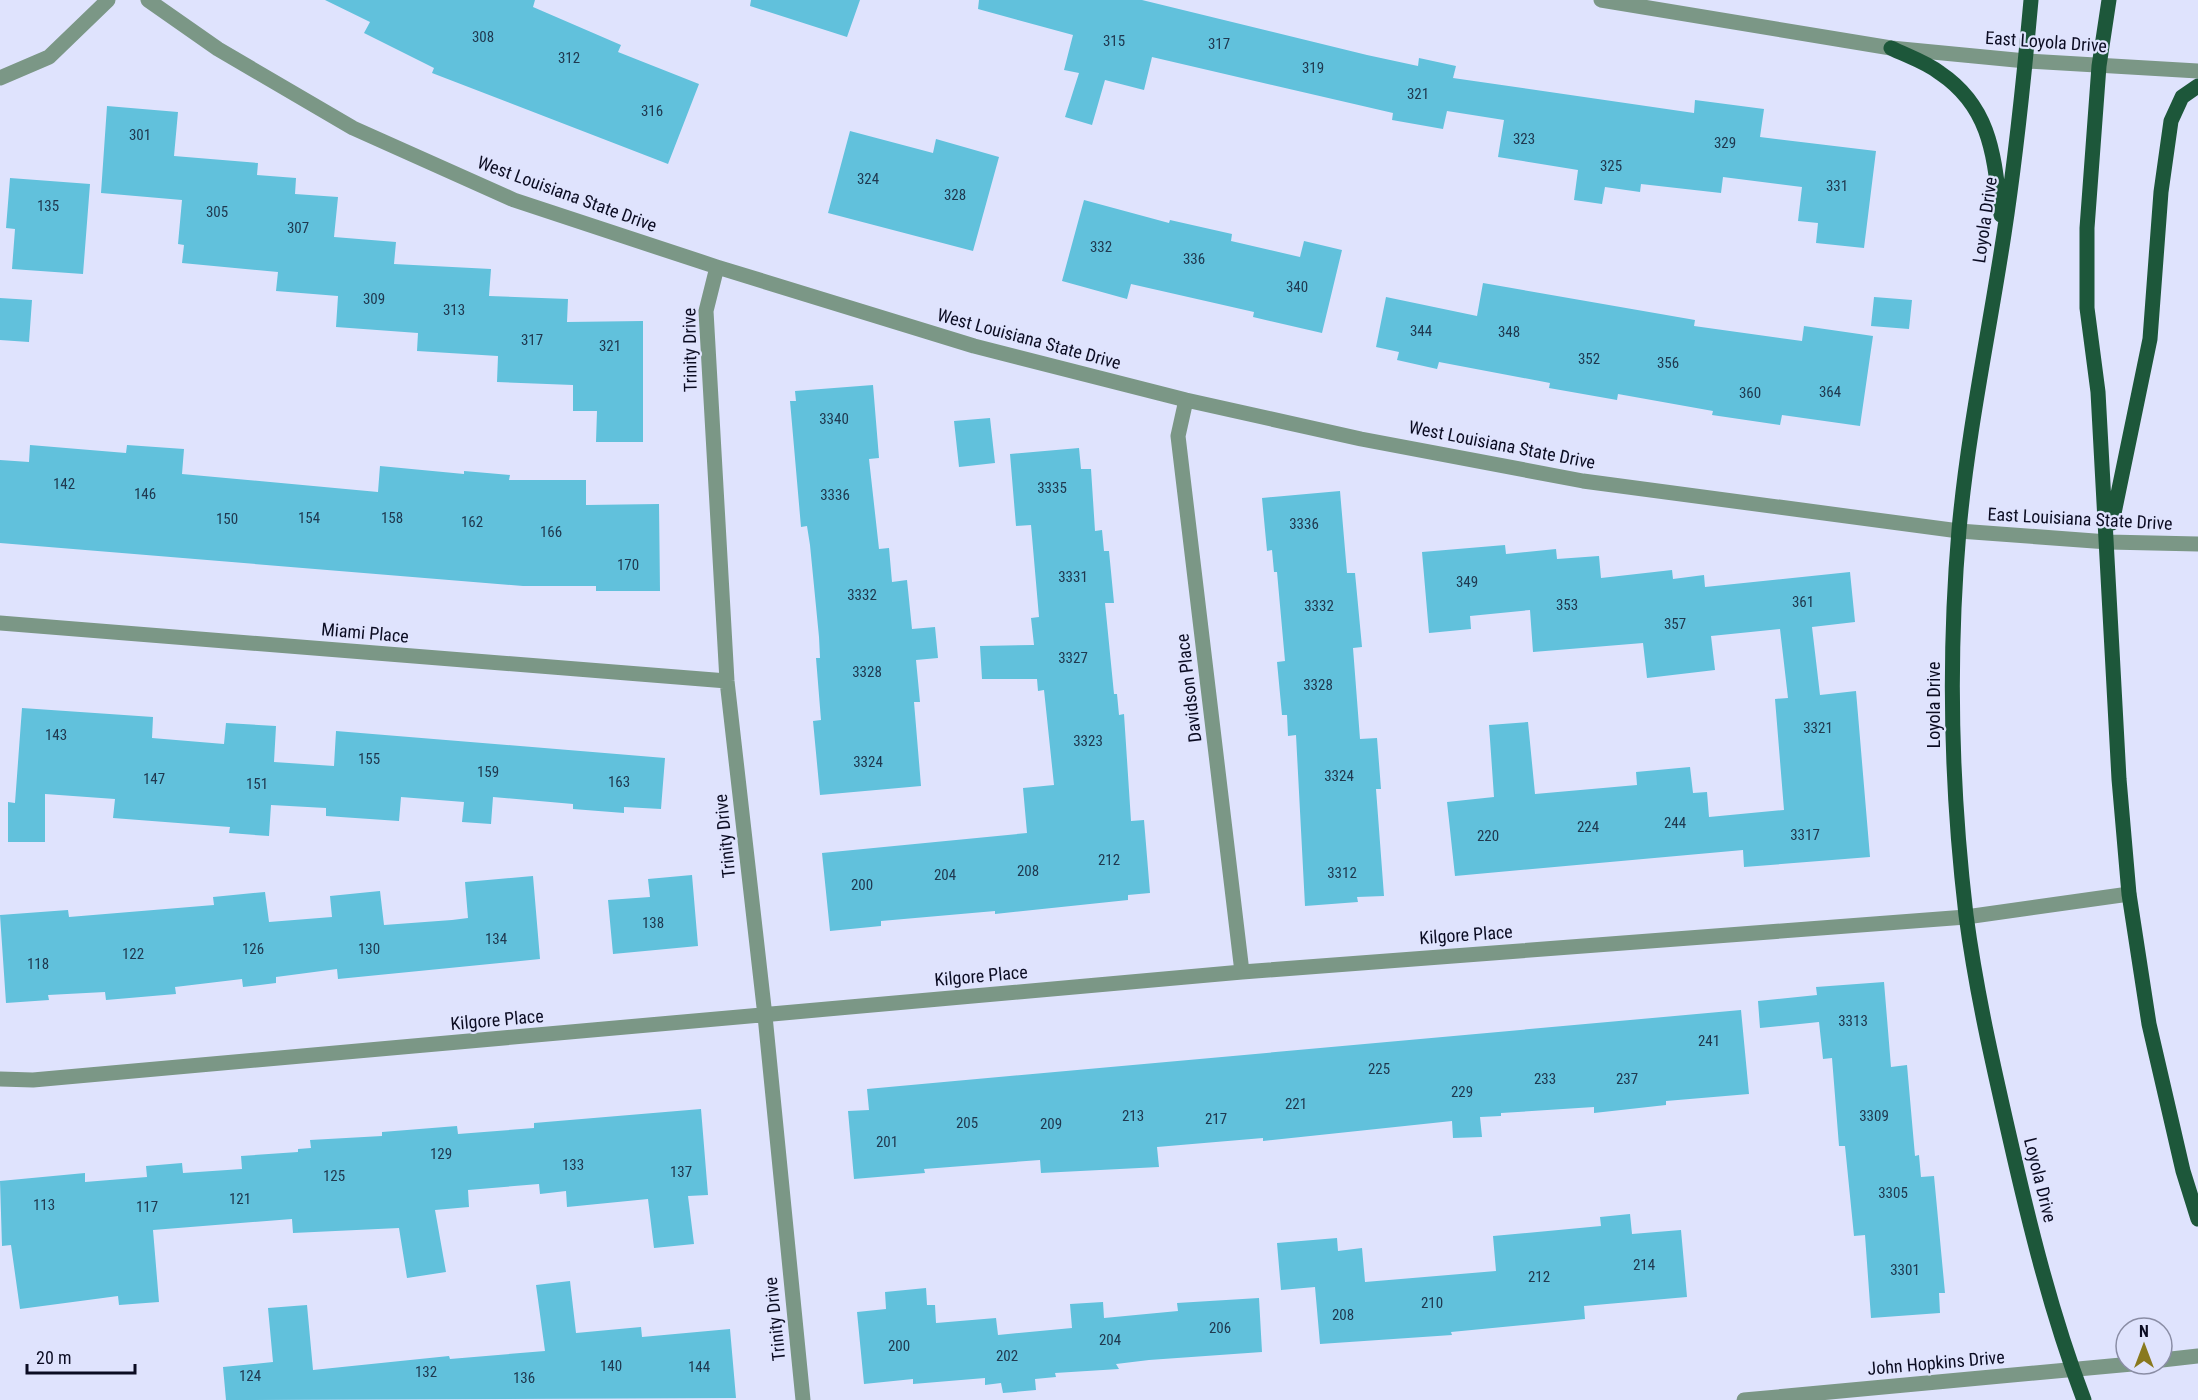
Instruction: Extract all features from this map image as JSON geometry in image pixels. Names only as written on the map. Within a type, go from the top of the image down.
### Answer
[{"type":"main road","name":"Loyola Drive","points":[[2031,0],[2026,61],[2004,235],[1977,381],[1959,531],[1953,655],[1954,787],[1966,917],[1989,1051],[2024,1204],[2073,1371],[2084,1400]]},
{"type":"main road","points":[[2109,0],[2099,66],[2087,228],[2087,308],[2098,392],[2108,543],[2118,779],[2129,894],[2149,1024],[2183,1171],[2198,1219]]},
{"type":"main road","points":[[1891,48],[1940,72],[1964,93],[1981,117],[1992,147],[2004,235]]},
{"type":"main road","points":[[2108,543],[2150,339],[2161,192],[2171,121],[2182,97],[2198,86]]},
{"type":"street","points":[[0,78],[49,57],[108,0]]},
{"type":"street","name":"West Louisiana State Drive","points":[[148,0],[218,49],[353,128],[514,200],[717,267],[974,346],[1186,400],[1361,439],[1583,481],[1959,531]]},
{"type":"street","name":"East Loyola Drive","points":[[1601,0],[1891,48],[2026,61],[2198,71]]},
{"type":"street","name":"Trinity Drive","points":[[717,267],[706,311],[727,681],[765,1016],[803,1400]]},
{"type":"street","name":"Davidson Place","points":[[1186,400],[1178,436],[1242,972]]},
{"type":"street","name":"East Louisiana State Drive","points":[[1959,531],[2108,543],[2198,544]]},
{"type":"street","name":"Miami Place","points":[[0,623],[727,681]]},
{"type":"street","name":"Kilgore Place","points":[[0,1079],[45,1079],[1242,972],[1966,917],[2129,894]]},
{"type":"street","points":[[2174,1359],[2198,1356]]},
{"type":"street","name":"John Hopkins Drive","points":[[1744,1400],[2114,1366]]},
{"type":"building","points":[[325,0],[535,0],[533,7],[621,45],[618,52],[699,84],[668,164],[432,73],[434,68],[364,33],[370,22]]},
{"type":"building","points":[[751,0],[860,0],[847,37],[750,6]]},
{"type":"building","points":[[979,0],[1142,0],[1418,66],[1419,58],[1456,66],[1453,78],[1694,113],[1695,100],[1764,109],[1760,137],[1876,151],[1864,248],[1816,243],[1818,223],[1798,221],[1802,187],[1723,177],[1721,193],[1641,184],[1640,192],[1605,187],[1602,204],[1574,200],[1578,170],[1498,157],[1504,120],[1447,111],[1443,129],[1392,120],[1393,113],[1152,57],[1144,90],[1105,80],[1092,125],[1065,117],[1079,73],[1064,70],[1073,35],[978,9]]},
{"type":"building","points":[[107,106],[178,112],[174,156],[258,163],[257,175],[296,178],[295,194],[338,197],[334,237],[396,242],[394,264],[491,269],[489,296],[568,299],[567,322],[643,321],[643,442],[596,442],[597,411],[573,411],[573,385],[497,382],[498,356],[417,351],[418,333],[336,327],[338,296],[276,291],[278,272],[182,263],[184,245],[178,244],[182,200],[101,193]]},
{"type":"building","points":[[850,131],[933,153],[936,139],[999,157],[973,251],[828,213]]},
{"type":"building","points":[[10,178],[90,184],[83,274],[12,269],[15,229],[6,228]]},
{"type":"building","points":[[1084,200],[1169,223],[1170,220],[1232,234],[1231,241],[1300,257],[1304,241],[1342,250],[1322,333],[1253,317],[1254,312],[1131,284],[1127,299],[1062,281]]},
{"type":"building","points":[[1483,283],[1695,320],[1694,326],[1802,341],[1804,326],[1873,336],[1860,426],[1782,415],[1780,425],[1712,415],[1713,411],[1618,394],[1617,400],[1549,388],[1550,383],[1439,362],[1437,369],[1397,360],[1399,352],[1376,347],[1386,297],[1477,316]]},
{"type":"building","points":[[1874,297],[1912,300],[1909,329],[1871,326]]},
{"type":"building","points":[[0,298],[32,300],[29,342],[0,340]]},
{"type":"building","points":[[873,385],[879,458],[869,459],[879,549],[889,548],[892,582],[907,580],[912,629],[935,627],[938,658],[916,660],[920,702],[914,702],[921,786],[820,795],[813,721],[821,720],[816,658],[820,658],[819,637],[807,526],[801,527],[790,401],[796,401],[795,391]]},
{"type":"building","points":[[990,418],[995,463],[959,467],[954,421]]},
{"type":"building","points":[[30,445],[126,453],[127,445],[184,449],[182,474],[378,492],[380,466],[464,474],[464,471],[510,475],[509,480],[586,480],[586,505],[659,504],[660,591],[596,591],[596,586],[523,586],[0,543],[0,460],[29,462]]},
{"type":"building","points":[[1079,448],[1081,469],[1091,469],[1095,531],[1102,530],[1104,551],[1109,551],[1114,603],[1105,603],[1114,694],[1117,694],[1119,715],[1124,714],[1131,821],[1144,820],[1150,893],[1128,895],[1128,900],[995,914],[995,911],[881,921],[881,926],[830,931],[822,853],[1027,833],[1023,788],[1054,785],[1044,690],[1038,691],[1037,679],[982,679],[980,646],[1034,645],[1031,618],[1039,617],[1031,525],[1016,526],[1010,454]]},
{"type":"building","points":[[1340,491],[1347,573],[1355,573],[1362,647],[1353,648],[1360,739],[1377,738],[1381,789],[1376,789],[1384,896],[1357,897],[1358,902],[1305,906],[1296,735],[1288,736],[1287,715],[1282,715],[1277,662],[1285,661],[1277,572],[1274,572],[1272,550],[1267,551],[1262,498]]},
{"type":"building","points":[[1505,545],[1506,554],[1556,549],[1557,559],[1599,556],[1601,578],[1672,570],[1673,579],[1704,575],[1705,587],[1850,572],[1855,622],[1812,627],[1820,695],[1856,691],[1870,857],[1744,867],[1743,850],[1455,876],[1447,802],[1494,797],[1489,725],[1528,722],[1535,794],[1637,785],[1636,772],[1690,767],[1693,793],[1707,792],[1709,817],[1784,810],[1775,699],[1788,698],[1780,629],[1711,636],[1715,670],[1647,678],[1643,643],[1533,652],[1530,610],[1470,616],[1471,629],[1429,633],[1422,552]]},
{"type":"building","points":[[22,708],[153,717],[152,738],[224,744],[226,723],[276,726],[274,762],[334,766],[336,731],[665,758],[661,809],[624,807],[624,813],[573,809],[573,804],[493,797],[491,824],[462,822],[464,802],[401,797],[399,821],[326,816],[326,808],[271,805],[269,836],[229,833],[230,827],[113,818],[115,799],[45,794],[45,842],[8,842],[8,802],[15,803]]},
{"type":"building","points":[[692,875],[698,946],[613,954],[608,900],[650,897],[648,879]]},
{"type":"building","points":[[533,876],[540,959],[338,979],[337,969],[276,977],[276,983],[243,987],[242,979],[175,987],[176,994],[106,1000],[105,992],[48,995],[49,1000],[6,1003],[0,915],[68,910],[69,917],[214,905],[213,897],[265,892],[269,922],[332,917],[330,896],[380,891],[384,925],[468,918],[465,882]]},
{"type":"building","points":[[1884,982],[1891,1067],[1907,1065],[1915,1156],[1919,1155],[1921,1177],[1934,1176],[1945,1293],[1939,1293],[1940,1313],[1871,1318],[1865,1235],[1854,1236],[1845,1146],[1839,1146],[1832,1058],[1823,1059],[1819,1022],[1760,1028],[1758,1001],[1817,995],[1816,987]]},
{"type":"building","points":[[1741,1010],[1749,1094],[1666,1101],[1666,1105],[1594,1113],[1594,1107],[1501,1113],[1501,1116],[1480,1117],[1482,1137],[1453,1138],[1452,1121],[1263,1141],[1263,1138],[1157,1147],[1159,1167],[1041,1173],[1040,1160],[924,1169],[925,1173],[854,1179],[848,1111],[869,1110],[867,1089]]},
{"type":"building","points":[[701,1109],[708,1195],[688,1196],[694,1244],[654,1248],[648,1199],[567,1207],[566,1191],[540,1194],[539,1184],[468,1190],[469,1207],[435,1210],[446,1272],[407,1278],[399,1228],[293,1233],[292,1219],[153,1230],[159,1302],[119,1305],[118,1296],[20,1309],[11,1245],[2,1246],[0,1181],[85,1173],[85,1182],[147,1177],[146,1166],[182,1163],[183,1173],[242,1169],[241,1156],[298,1152],[298,1149],[311,1148],[310,1140],[382,1136],[382,1132],[457,1126],[458,1134],[534,1128],[534,1123]]},
{"type":"building","points":[[1630,1214],[1632,1234],[1681,1230],[1687,1297],[1584,1306],[1585,1319],[1451,1332],[1452,1335],[1320,1344],[1315,1287],[1281,1290],[1277,1243],[1337,1238],[1338,1251],[1362,1248],[1365,1282],[1496,1271],[1493,1236],[1601,1226],[1600,1217]]},
{"type":"building","points":[[570,1281],[576,1333],[641,1327],[642,1337],[730,1329],[736,1398],[226,1400],[223,1367],[273,1362],[268,1308],[307,1305],[313,1370],[449,1356],[450,1359],[545,1351],[536,1285]]},
{"type":"building","points":[[926,1288],[927,1305],[935,1305],[936,1323],[996,1318],[998,1335],[1072,1328],[1070,1304],[1103,1302],[1104,1318],[1178,1311],[1177,1303],[1259,1298],[1262,1352],[1149,1360],[1116,1364],[1119,1369],[1055,1373],[1056,1377],[1035,1379],[1036,1390],[1003,1393],[1001,1383],[985,1385],[985,1378],[913,1384],[913,1379],[864,1384],[857,1312],[886,1309],[885,1292]]}]
